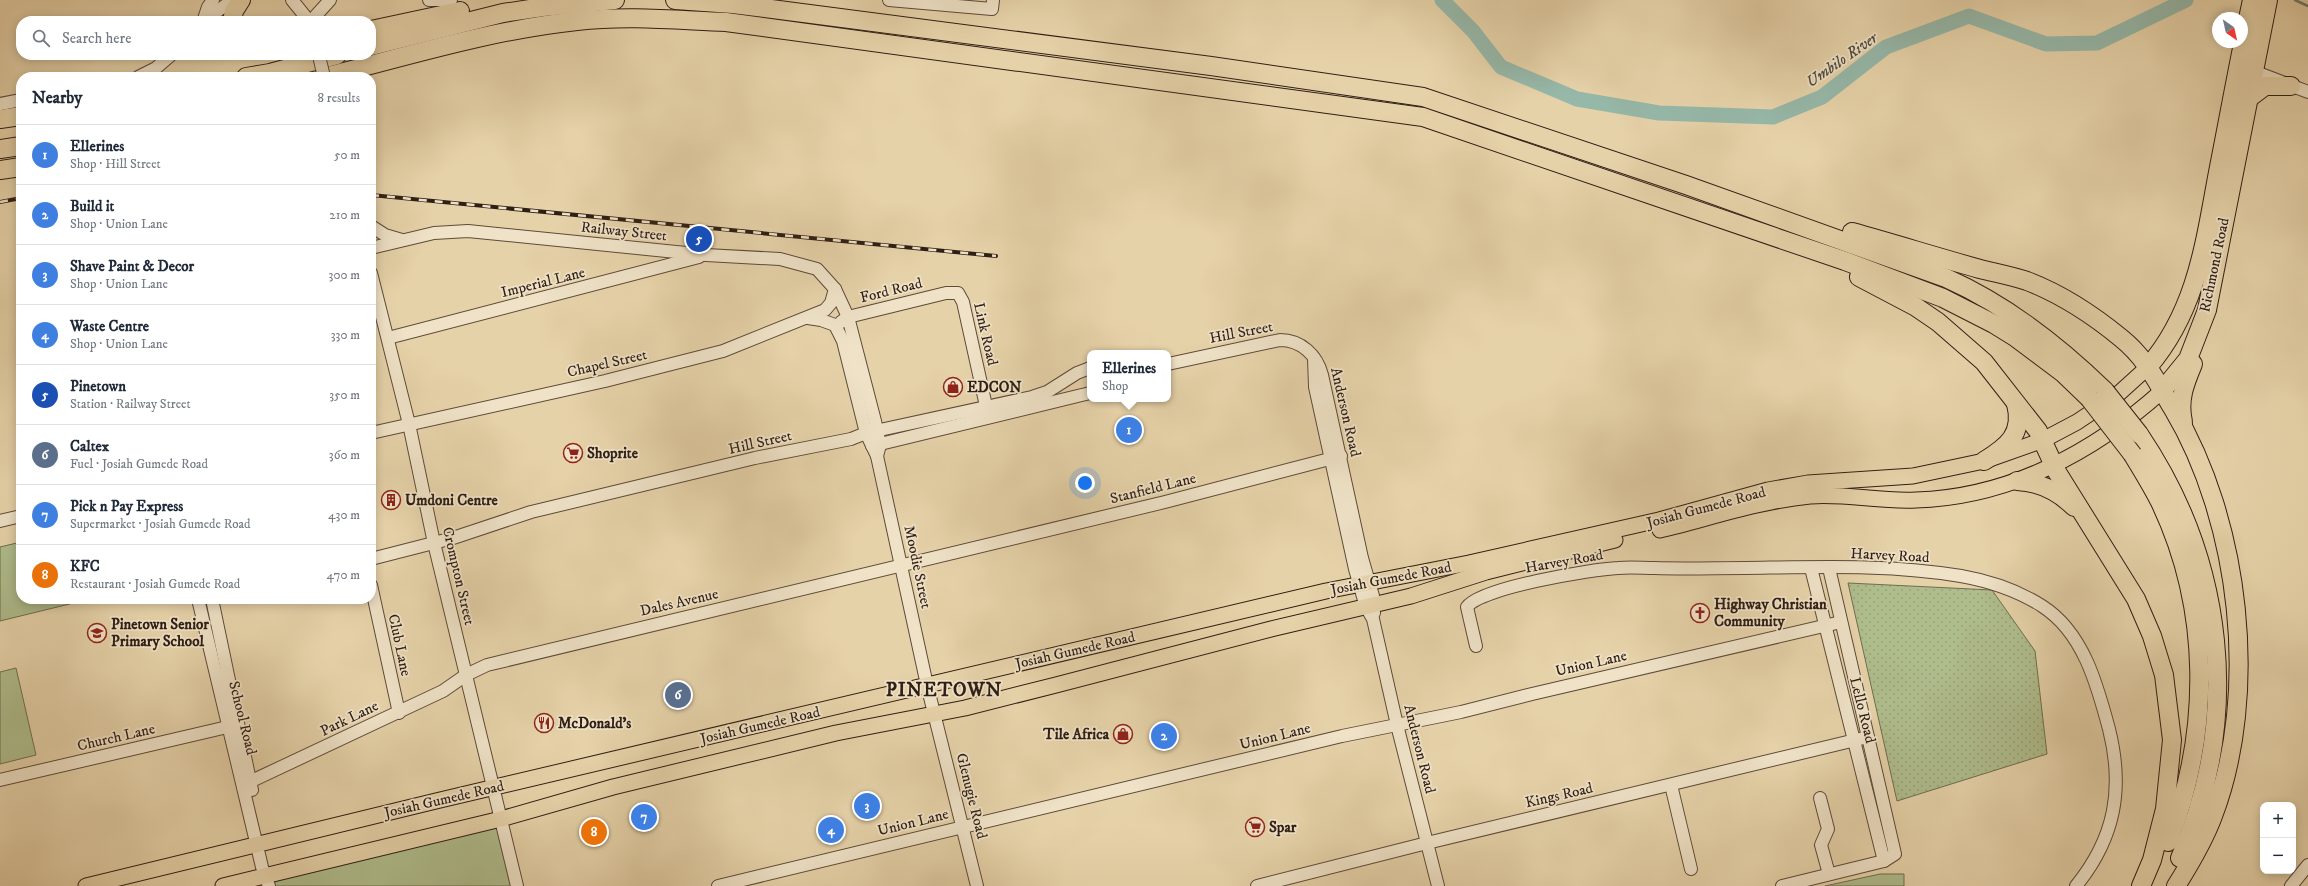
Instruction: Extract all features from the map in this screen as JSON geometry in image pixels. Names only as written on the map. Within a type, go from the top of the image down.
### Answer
[{"type":"highway","points":[[233,16],[234,11],[241,0]]},
{"type":"highway","points":[[376,29],[528,0]]},
{"type":"highway","points":[[376,45],[503,13],[543,6],[615,0]]},
{"type":"highway","points":[[675,0],[764,8],[1211,66],[1423,97],[1686,185],[1851,243],[1980,293],[2049,340],[2105,391],[2139,434],[2170,485],[2182,510],[2197,551],[2208,587],[2216,657],[2216,716],[2206,782],[2191,833],[2168,886]]},
{"type":"highway","name":"Richmond Road","points":[[2162,391],[2188,359],[2207,310],[2249,98],[2246,69],[2252,0]]},
{"type":"highway","name":"Richmond Road","points":[[2148,367],[2175,330],[2189,300],[2246,69],[2268,0]]},
{"type":"highway","points":[[344,72],[508,31],[548,24],[621,19],[726,22],[1411,114],[1625,185],[1853,264],[1943,298],[1994,324],[2015,337],[2063,373],[2088,398],[2133,455],[2160,502],[2182,560],[2195,615],[2200,682],[2194,749],[2185,791],[2168,841],[2146,886]]},
{"type":"highway","points":[[273,72],[318,60]]},
{"type":"highway","points":[[2249,98],[2265,86],[2291,86]]},
{"type":"highway","points":[[0,119],[16,117]]},
{"type":"highway","points":[[0,131],[16,128]]},
{"type":"highway","points":[[0,149],[16,147]]},
{"type":"highway","points":[[0,170],[16,168]]},
{"type":"highway","points":[[1625,185],[1837,266],[1916,307],[1973,350],[2003,384],[2043,440],[2054,465],[2088,524],[2136,598],[2152,636],[2164,675],[2172,740],[2169,790],[2160,833],[2141,886]]},
{"type":"highway","points":[[1686,185],[1740,196],[1852,232],[2026,281],[2069,301],[2122,338],[2143,358],[2186,430],[2202,465],[2221,526],[2234,600],[2239,663],[2234,730],[2230,758],[2213,816],[2194,856],[2176,886]]},
{"type":"highway","points":[[2186,430],[2180,402],[2182,392],[2194,361],[2200,328]]},
{"type":"highway","points":[[2122,338],[2137,345],[2153,346],[2166,339],[2175,330]]},
{"type":"highway","points":[[1984,461],[2007,446],[2013,438],[2018,422],[2016,404]]},
{"type":"highway","points":[[2017,480],[2038,484],[2062,496],[2088,524]]},
{"type":"main road","name":"Richmond Road","points":[[2043,440],[2101,408],[2133,383],[2148,367]]},
{"type":"main road","name":"Richmond Road","points":[[2054,465],[2101,440],[2123,424],[2162,391]]},
{"type":"main road","name":"Josiah Gumede Road","points":[[86,886],[261,843],[1364,582],[1469,563],[1659,520],[1782,487],[1808,483],[1913,476],[1984,461],[2043,440]]},
{"type":"main road","name":"Josiah Gumede Road","points":[[223,886],[269,881],[501,819],[613,787],[836,733],[935,714],[1371,610],[1551,555],[1677,526],[1762,504],[1806,497],[1824,496],[1914,500],[1944,499],[1973,493],[2017,480],[2054,465]]},
{"type":"street","points":[[205,16],[208,7],[213,0]]},
{"type":"street","points":[[210,16],[233,0]]},
{"type":"street","points":[[292,0],[306,16]]},
{"type":"street","points":[[315,16],[330,0]]},
{"type":"street","points":[[428,0],[451,0]]},
{"type":"street","points":[[889,0],[966,7],[992,5]]},
{"type":"street","points":[[966,7],[982,0]]},
{"type":"street","points":[[304,2],[308,16]]},
{"type":"street","points":[[148,72],[156,68],[165,60]]},
{"type":"street","points":[[319,60],[323,72]]},
{"type":"street","points":[[2246,69],[2308,92]]},
{"type":"street","points":[[0,104],[16,101]]},
{"type":"street","points":[[376,229],[402,240]]},
{"type":"street","name":"Railway Street","points":[[376,247],[439,233],[468,231],[706,255],[780,259],[807,265],[817,269],[835,289],[848,317]]},
{"type":"street","name":"Imperial Lane","points":[[388,338],[656,270],[706,255]]},
{"type":"street","name":"Chapel Street","points":[[376,432],[605,381],[724,351],[808,318],[828,306],[833,299],[835,289]]},
{"type":"street","name":"Crompton Street","points":[[376,291],[409,424],[434,543],[517,886]]},
{"type":"street","name":"Ford Road","points":[[835,325],[848,317],[946,293],[958,293]]},
{"type":"street","name":"Link Road","points":[[958,293],[963,302],[986,406]]},
{"type":"street","name":"Moodie Street","points":[[848,317],[871,432]]},
{"type":"street","points":[[808,318],[835,325]]},
{"type":"street","name":"Moodie Street","points":[[835,325],[843,341],[876,449],[927,685],[935,714]]},
{"type":"street","name":"Hill Street","points":[[1171,363],[1280,340],[1294,342],[1308,350],[1314,358]]},
{"type":"street","name":"Anderson Road","points":[[1314,358],[1322,374],[1336,456],[1364,582],[1397,725],[1438,886]]},
{"type":"street","name":"Hill Street","points":[[376,558],[434,543],[531,512],[627,488],[695,474],[755,458],[851,439],[871,432],[1047,392],[1077,373],[1087,369]]},
{"type":"street","points":[[876,449],[1087,394]]},
{"type":"street","name":"Stanfield Lane","points":[[901,565],[1277,474],[1336,456]]},
{"type":"street","points":[[0,521],[16,517]]},
{"type":"street","name":"Dales Avenue","points":[[466,675],[487,665],[901,565]]},
{"type":"street","name":"Harvey Road","points":[[1476,646],[1468,613],[1469,603],[1475,599],[1528,583],[1618,568],[1829,568],[1922,571],[1980,580],[2005,587],[2030,598],[2054,614],[2070,630],[2088,666],[2104,709],[2115,762],[2116,787],[2110,829],[2095,860],[2076,886]]},
{"type":"street","name":"Lello Road","points":[[1811,568],[1884,860],[1895,854],[1829,568]]},
{"type":"street","name":"School Road","points":[[199,604],[234,726]]},
{"type":"street","name":"School Road","points":[[213,604],[234,726],[269,881]]},
{"type":"street","name":"Club Lane","points":[[375,604],[399,713]]},
{"type":"street","name":"Union Lane","points":[[718,886],[963,826],[1397,725],[1461,712],[1826,624],[1841,622]]},
{"type":"street","name":"Park Lane","points":[[247,784],[399,713],[443,691],[466,675]]},
{"type":"street","name":"Glenugie Road","points":[[935,714],[977,886]]},
{"type":"street","name":"Church Lane","points":[[0,780],[234,726]]},
{"type":"street","name":"Kings Road","points":[[1257,886],[1427,843],[1868,737]]},
{"type":"street","points":[[1671,785],[1691,869]]},
{"type":"street","points":[[1820,798],[1828,829],[1821,845],[1821,849],[1829,874]]},
{"type":"street","points":[[1782,886],[1884,860]]},
{"type":"street","points":[[2291,886],[2308,865]]},
{"type":"green space","points":[[16,543],[16,604],[70,604],[0,621],[0,547]]},
{"type":"green space","points":[[1848,583],[1992,590],[2035,651],[2047,754],[1897,801]]},
{"type":"green space","points":[[16,668],[36,755],[0,764],[0,672]]},
{"type":"green space","points":[[501,819],[517,886],[271,886],[269,876]]},
{"type":"green space","points":[[1880,874],[1904,874],[1904,886],[1825,886]]},
{"type":"waterway","name":"Umbilo River","points":[[1442,0],[1473,31],[1501,67],[1577,99],[1659,113],[1773,117],[1822,97],[1886,47],[1969,16],[2046,44],[2097,43],[2186,0]]},
{"type":"waterway","points":[[2295,0],[2308,6]]},
{"type":"railway","points":[[376,195],[996,256]]},
{"type":"railway","points":[[0,202],[16,199]]},
{"type":"place","name":"Pinetown","points":[[699,239]]},
{"type":"place","name":"EDCON","points":[[953,387]]},
{"type":"place","name":"Ellerines","points":[[1129,430]]},
{"type":"place","name":"Shoprite","points":[[573,453]]},
{"type":"place","name":"Umdoni Centre","points":[[391,500]]},
{"type":"place","name":"Highway Christian Community","points":[[1700,613]]},
{"type":"place","name":"Pinetown Senior Primary School","points":[[97,633]]},
{"type":"place","name":"Caltex","points":[[678,695]]},
{"type":"place","name":"McDonald's","points":[[544,723]]},
{"type":"place","name":"Tile Africa","points":[[1123,734]]},
{"type":"place","name":"Build it","points":[[1164,736]]},
{"type":"place","name":"Shave Paint & Decor","points":[[867,806]]},
{"type":"place","name":"Pick n Pay Express","points":[[644,817]]},
{"type":"place","name":"Spar","points":[[1255,827]]},
{"type":"place","name":"Waste Centre","points":[[831,830]]},
{"type":"place","name":"KFC","points":[[594,832]]},
{"type":"district","name":"PINETOWN","points":[[944,689]]}]
